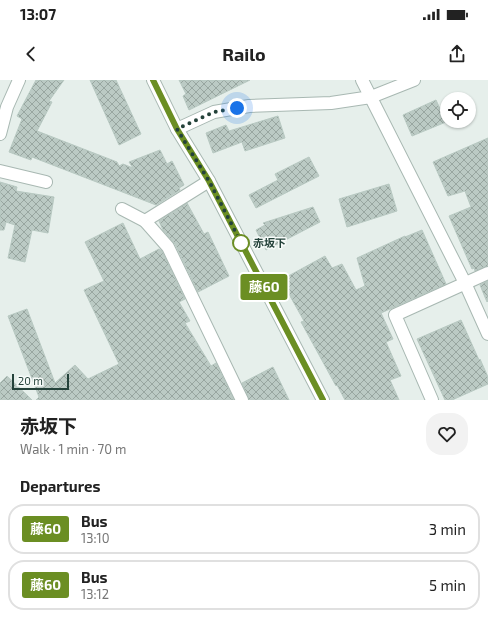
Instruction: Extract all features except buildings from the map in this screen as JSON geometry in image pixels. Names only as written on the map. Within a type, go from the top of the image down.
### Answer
[{"type":"street","points":[[0,134],[4,104],[19,80]]},
{"type":"street","points":[[153,80],[177,129],[209,181],[323,400]]},
{"type":"street","points":[[362,80],[465,283],[488,334]]},
{"type":"street","points":[[177,129],[214,112],[249,106],[331,103],[371,97],[414,80]]},
{"type":"street","points":[[0,171],[46,182]]},
{"type":"street","points":[[145,221],[209,181]]},
{"type":"street","points":[[122,209],[145,221],[168,247],[242,400]]},
{"type":"street","points":[[432,400],[395,315],[488,273]]},
{"type":"bus line","name":"藤60","points":[[153,80],[177,129],[209,181],[323,400]]},
{"type":"place","name":"赤坂下","points":[[241,243]]},
{"type":"route","points":[[237,108],[214,112],[177,129],[209,181],[245,250],[241,243]]}]
